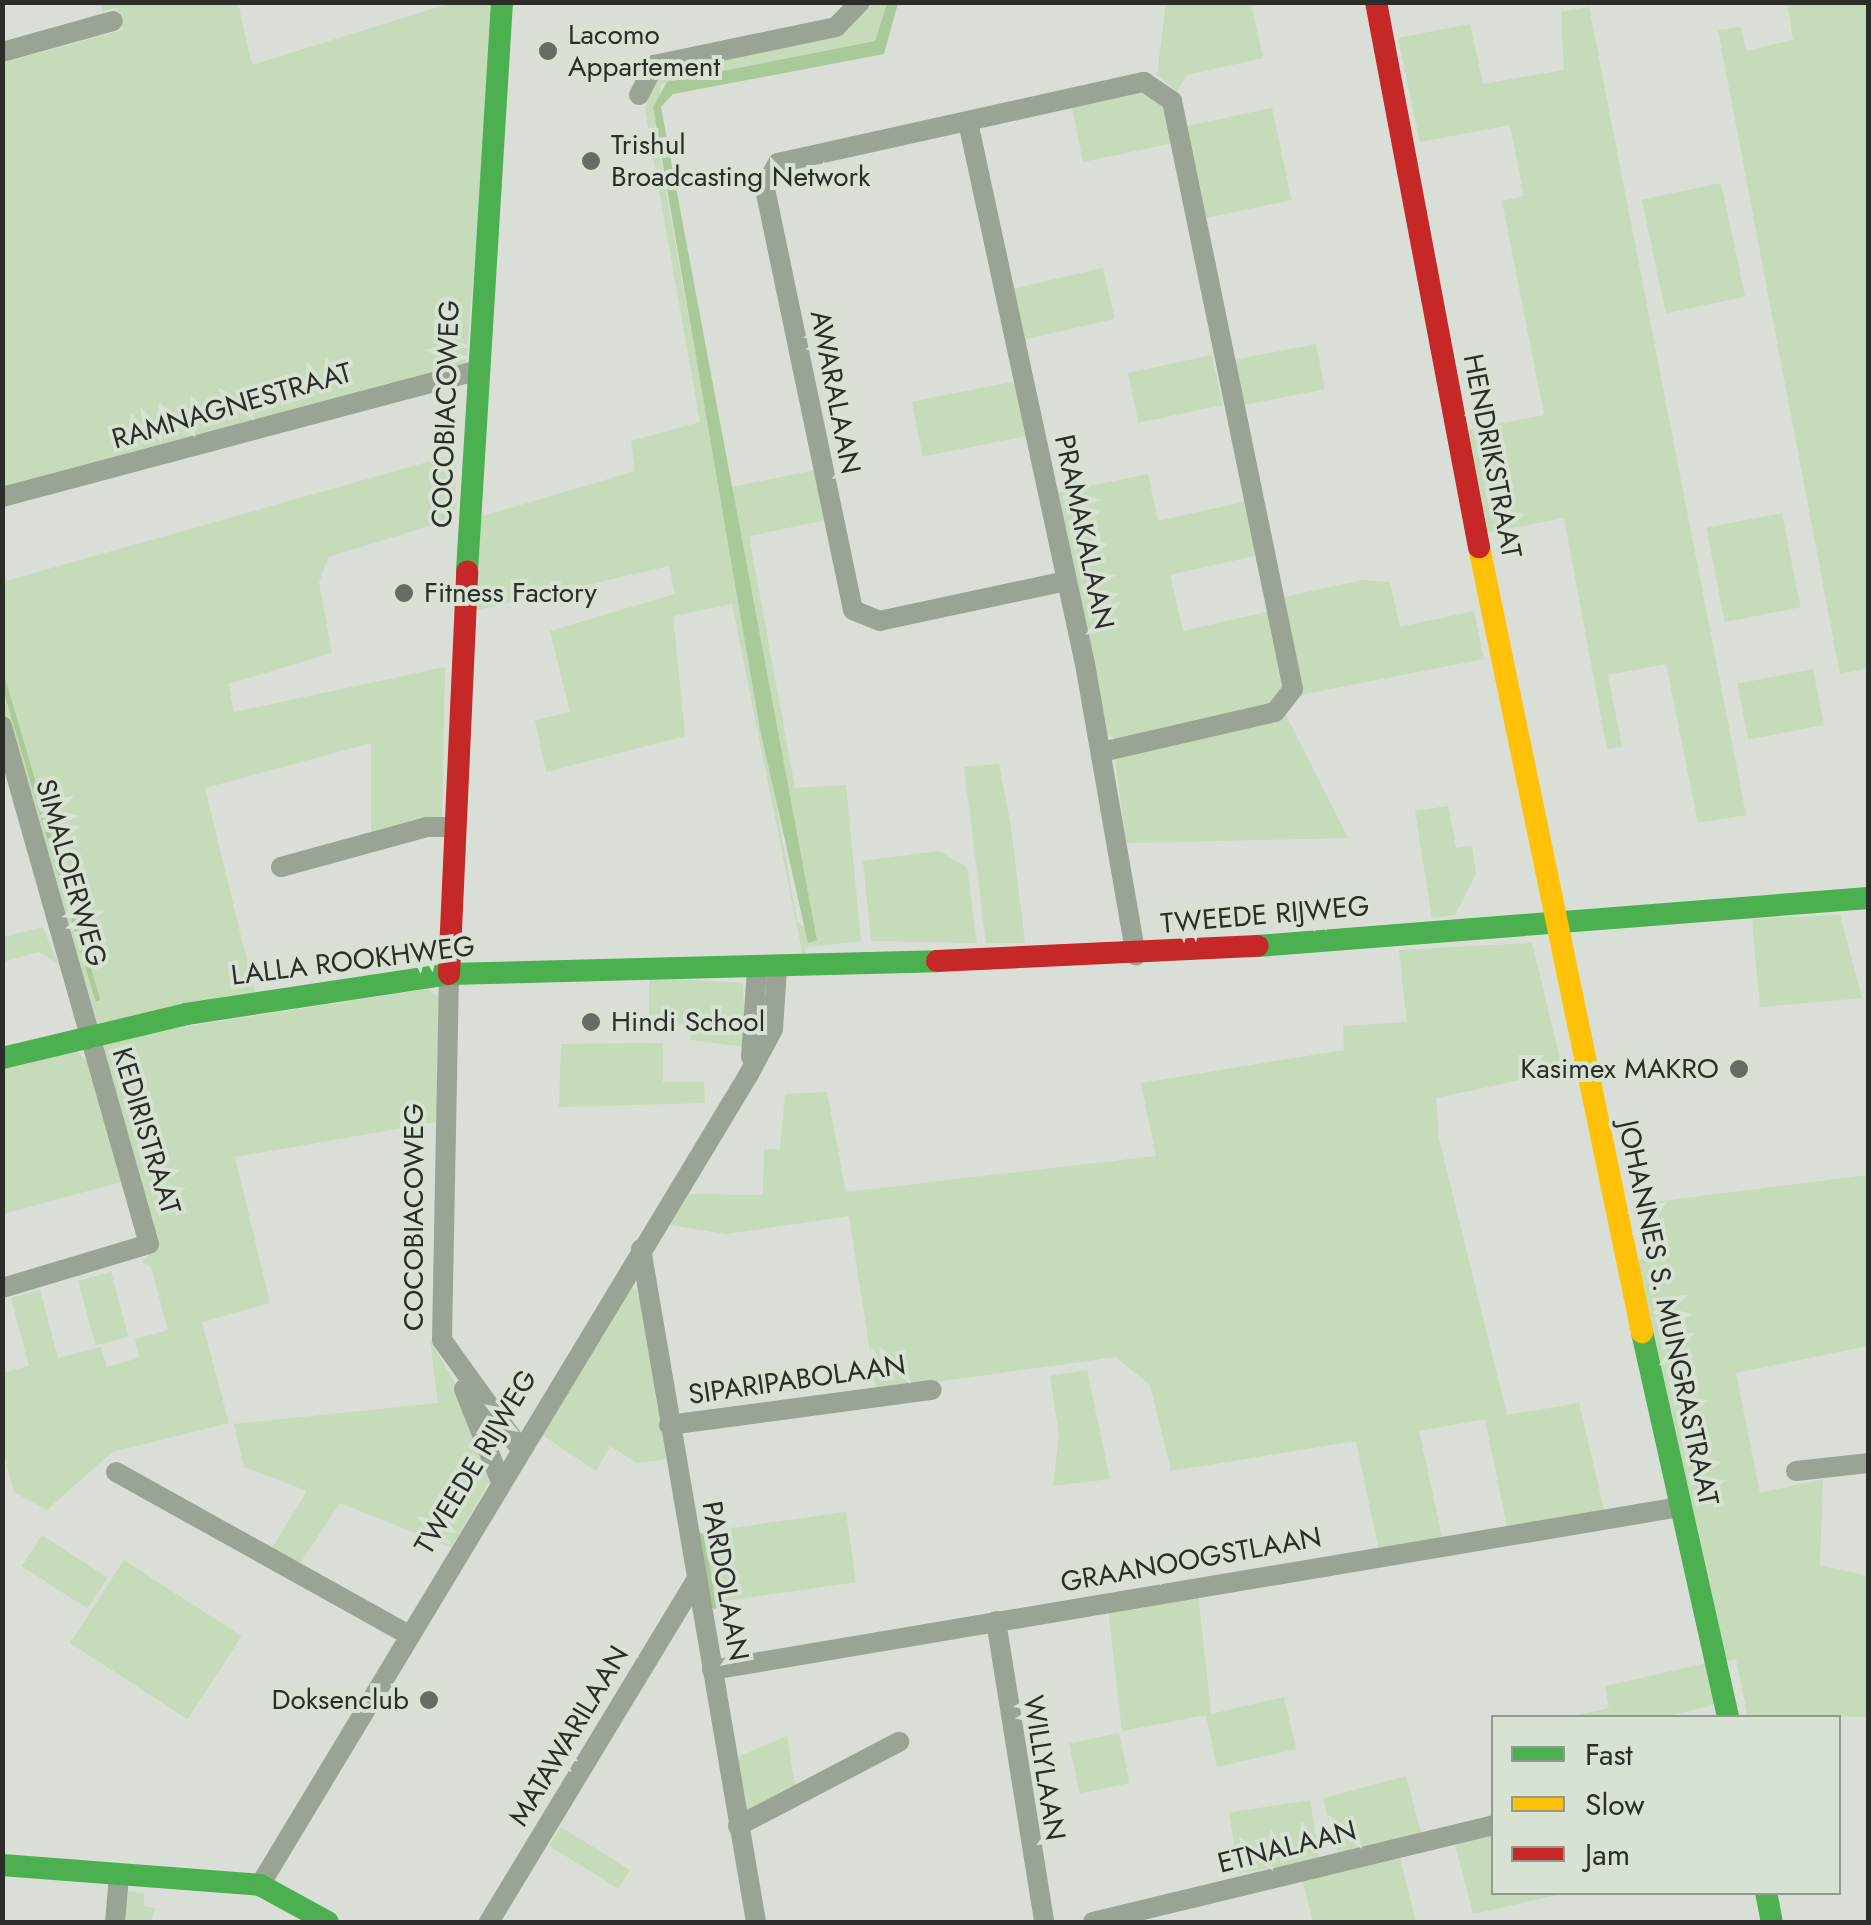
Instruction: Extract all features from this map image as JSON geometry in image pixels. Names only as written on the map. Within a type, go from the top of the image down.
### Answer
[{"type":"street","name":"COCOBIACOWEG","points":[[500,1480],[454,1364],[438,1298],[477,371],[502,2]]},
{"type":"street","points":[[639,95],[654,65],[836,27],[860,2]]},
{"type":"street","name":"HENDRIKSTRAAT","points":[[1376,2],[1550,922]]},
{"type":"street","points":[[2,52],[114,21]]},
{"type":"street","points":[[968,122],[1144,82],[1176,108],[1293,689],[1275,712],[1102,752]]},
{"type":"street","name":"PRAMAKALAAN","points":[[968,122],[1102,752],[1136,956]]},
{"type":"street","name":"AWARALAAN","points":[[968,122],[786,158],[767,178],[847,598],[880,621],[1066,581]]},
{"type":"street","name":"RAMNAGNESTRAAT","points":[[2,497],[477,371]]},
{"type":"street","name":"SIMALOERWEG","points":[[2,726],[89,1034]]},
{"type":"street","points":[[281,867],[427,826],[456,827]]},
{"type":"street","name":"TWEEDE RIJWEG","points":[[260,1885],[405,1633],[749,1074],[773,1029],[767,969],[1136,956],[1868,898]]},
{"type":"street","name":"JOHANNES S. MUNGRASTRAAT","points":[[1550,922],[1727,1715]]},
{"type":"street","name":"LALLA ROOKHWEG","points":[[2,1058],[89,1034],[449,974],[767,969]]},
{"type":"street","name":"KEDIRISTRAAT","points":[[2,1288],[149,1244],[89,1034]]},
{"type":"street","name":"PARDOLAAN","points":[[641,1249],[756,1922]]},
{"type":"street","name":"COCOBIACOWEG","points":[[454,1364],[518,1447]]},
{"type":"street","name":"SIPARIPABOLAAN","points":[[669,1425],[932,1390]]},
{"type":"street","points":[[1796,1472],[1868,1463]]},
{"type":"street","points":[[116,1472],[405,1633]]},
{"type":"street","name":"GRAANOOGSTLAAN","points":[[712,1670],[1680,1507]]},
{"type":"street","name":"MATAWARILAAN","points":[[488,1922],[697,1578]]},
{"type":"street","name":"WILLYLAAN","points":[[996,1621],[1044,1922]]},
{"type":"street","points":[[738,1826],[899,1742]]},
{"type":"street","name":"ETNALAAN","points":[[1093,1922],[1491,1826]]},
{"type":"street","points":[[2,1866],[260,1885],[328,1922]]},
{"type":"street","points":[[115,1922],[119,1876]]},
{"type":"street","points":[[1767,1895],[1772,1922]]},
{"type":"shaded area","points":[[100,3],[238,3],[252,65],[451,3],[496,3],[466,364],[3,492],[3,63],[123,30],[117,8],[102,11]]},
{"type":"shaded area","points":[[867,3],[887,3],[875,41],[661,84],[655,130],[797,921],[817,939],[731,487],[816,470],[826,520],[749,536],[795,788],[846,785],[861,941],[807,947],[803,956],[732,604],[673,616],[685,736],[546,772],[535,720],[570,712],[550,631],[675,594],[669,566],[477,610],[480,517],[635,471],[631,441],[700,422],[645,111],[653,73],[833,32]]},
{"type":"shaded area","points":[[887,3],[898,3],[884,54],[673,94],[661,107],[817,940],[808,943],[760,729],[653,107],[667,82],[875,41]]},
{"type":"shaded area","points":[[1166,3],[1251,3],[1263,58],[1187,75],[1177,91],[1157,75]]},
{"type":"shaded area","points":[[1787,3],[1868,3],[1868,668],[1840,674],[1718,30],[1741,27],[1746,51],[1793,40]]},
{"type":"shaded area","points":[[1589,7],[1746,815],[1698,823],[1666,664],[1608,675],[1622,747],[1607,749],[1564,518],[1481,534],[1462,431],[1544,415],[1502,201],[1524,196],[1510,125],[1420,142],[1398,38],[1470,24],[1483,84],[1564,70],[1561,12]]},
{"type":"shaded area","points":[[1144,85],[1157,92],[1178,142],[1083,162],[1071,102]]},
{"type":"shaded area","points":[[1272,108],[1292,200],[1206,218],[1187,126]]},
{"type":"shaded area","points":[[1721,183],[1745,296],[1666,313],[1642,200]]},
{"type":"shaded area","points":[[1103,268],[1115,319],[1022,340],[1010,289]]},
{"type":"shaded area","points":[[1316,344],[1325,389],[1243,405],[1235,360]]},
{"type":"shaded area","points":[[1212,355],[1223,405],[1138,423],[1128,373]]},
{"type":"shaded area","points":[[1017,381],[1028,436],[923,456],[912,401]]},
{"type":"shaded area","points":[[456,454],[455,518],[328,557],[319,583],[332,653],[228,684],[234,712],[445,667],[442,818],[371,835],[371,743],[205,788],[255,994],[91,1024],[3,707],[2,582]]},
{"type":"shaded area","points":[[1148,474],[1158,521],[1252,500],[1263,554],[1170,575],[1183,631],[1274,610],[1287,673],[1277,703],[1115,739],[1104,731],[1052,494]]},
{"type":"shaded area","points":[[1782,513],[1800,607],[1725,622],[1706,528]]},
{"type":"shaded area","points":[[1362,580],[1390,582],[1400,627],[1474,611],[1484,659],[1300,695],[1284,597]]},
{"type":"shaded area","points":[[1813,669],[1824,725],[1748,740],[1737,684]]},
{"type":"shaded area","points":[[1285,713],[1348,838],[1126,843],[1115,758]]},
{"type":"shaded area","points":[[999,764],[1025,943],[986,943],[964,767]]},
{"type":"shaded area","points":[[1448,806],[1456,848],[1472,846],[1476,874],[1455,915],[1432,918],[1415,811]]},
{"type":"shaded area","points":[[938,851],[967,867],[977,943],[871,941],[863,861]]},
{"type":"shaded area","points":[[1840,915],[1862,998],[1760,1007],[1752,919]]},
{"type":"shaded area","points":[[43,927],[58,963],[38,952],[3,962],[3,937]]},
{"type":"shaded area","points":[[1532,943],[1563,1071],[1436,1098],[1439,1139],[1507,1415],[1579,1403],[1605,1514],[1508,1531],[1485,1419],[1419,1431],[1443,1541],[1379,1551],[1356,1441],[1171,1471],[1150,1385],[1116,1357],[876,1390],[849,1216],[727,1234],[664,1224],[683,1194],[763,1195],[764,1149],[780,1149],[785,1094],[827,1092],[846,1192],[1156,1156],[1141,1083],[1344,1050],[1343,1026],[1407,1022],[1399,950]]},
{"type":"shaded area","points":[[649,978],[743,983],[745,1047],[691,1040],[690,1025],[649,1025]]},
{"type":"shaded area","points":[[428,989],[440,999],[437,1122],[235,1157],[270,1303],[202,1322],[229,1423],[112,1452],[47,1510],[14,1492],[3,1451],[2,1373],[29,1366],[11,1298],[40,1290],[58,1358],[101,1347],[107,1367],[139,1358],[135,1339],[168,1330],[151,1267],[142,1262],[156,1247],[100,1050],[112,1038]]},
{"type":"shaded area","points":[[663,1043],[663,1082],[704,1082],[705,1103],[559,1107],[561,1044]]},
{"type":"shaded area","points":[[76,1051],[90,1064],[128,1180],[3,1214],[3,1066]]},
{"type":"shaded area","points":[[1868,1175],[1868,1346],[1736,1373],[1760,1493],[1823,1479],[1820,1565],[1868,1576],[1868,1717],[1748,1715],[1736,1659],[1723,1662],[1634,1261],[1667,1253],[1655,1202]]},
{"type":"shaded area","points":[[111,1272],[128,1337],[95,1346],[78,1281]]},
{"type":"shaded area","points":[[631,1287],[644,1295],[668,1459],[637,1463],[610,1446],[596,1471],[535,1430]]},
{"type":"shaded area","points":[[430,1340],[458,1388],[489,1482],[451,1547],[340,1503],[297,1568],[270,1551],[307,1491],[244,1467],[234,1424],[438,1403]]},
{"type":"shaded area","points":[[1087,1370],[1110,1479],[1053,1486],[1059,1435],[1050,1376]]},
{"type":"shaded area","points":[[846,1512],[856,1582],[714,1602],[704,1532]]},
{"type":"shaded area","points":[[42,1535],[107,1577],[87,1609],[22,1566]]},
{"type":"shaded area","points":[[124,1560],[241,1636],[187,1719],[70,1643]]},
{"type":"shaded area","points":[[1198,1592],[1211,1714],[1284,1697],[1296,1749],[1217,1767],[1206,1715],[1122,1731],[1108,1609]]},
{"type":"shaded area","points":[[1707,1663],[1717,1704],[1672,1715],[1578,1715],[1609,1708],[1605,1686]]},
{"type":"shaded area","points":[[1119,1733],[1130,1783],[1080,1793],[1069,1744]]},
{"type":"shaded area","points":[[787,1736],[795,1786],[743,1815],[733,1759]]},
{"type":"shaded area","points":[[1406,1776],[1422,1837],[1339,1859],[1323,1798]]},
{"type":"shaded area","points":[[1310,1800],[1320,1860],[1239,1873],[1229,1813]]},
{"type":"shaded area","points":[[561,1827],[630,1870],[618,1889],[549,1846]]},
{"type":"shaded area","points":[[1491,1831],[1491,1895],[1557,1895],[1473,1914],[1454,1840]]},
{"type":"shaded area","points":[[1399,1854],[1416,1922],[1313,1922],[1302,1878]]},
{"type":"shaded area","points":[[125,1891],[144,1893],[144,1906],[155,1908],[151,1922],[122,1922]]},
{"type":"waterway","points":[[2,678],[97,998]]},
{"type":"waterway","points":[[701,1535],[714,1606]]},
{"type":"traffic: fast","points":[[467,571],[502,2]]},
{"type":"traffic: fast","points":[[1258,946],[1868,898]]},
{"type":"traffic: fast","points":[[2,1058],[186,1014],[449,974],[937,961]]},
{"type":"traffic: fast","points":[[1642,1332],[1727,1715]]},
{"type":"traffic: fast","points":[[2,1865],[260,1885],[328,1922]]},
{"type":"traffic: fast","points":[[1767,1895],[1772,1922]]},
{"type":"traffic: slow","points":[[1479,547],[1642,1332]]},
{"type":"traffic: jam","points":[[1376,2],[1479,547]]},
{"type":"traffic: jam","points":[[449,974],[467,571]]},
{"type":"traffic: jam","points":[[937,961],[1258,946]]},
{"type":"place","name":"Lacomo Appartement","points":[[548,51]]},
{"type":"place","name":"Trishul Broadcasting Network","points":[[591,161]]},
{"type":"place","name":"Fitness Factory","points":[[404,593]]},
{"type":"place","name":"Hindi School","points":[[591,1022]]},
{"type":"place","name":"Kasimex MAKRO","points":[[1739,1069]]},
{"type":"place","name":"Doksenclub","points":[[429,1700]]}]
